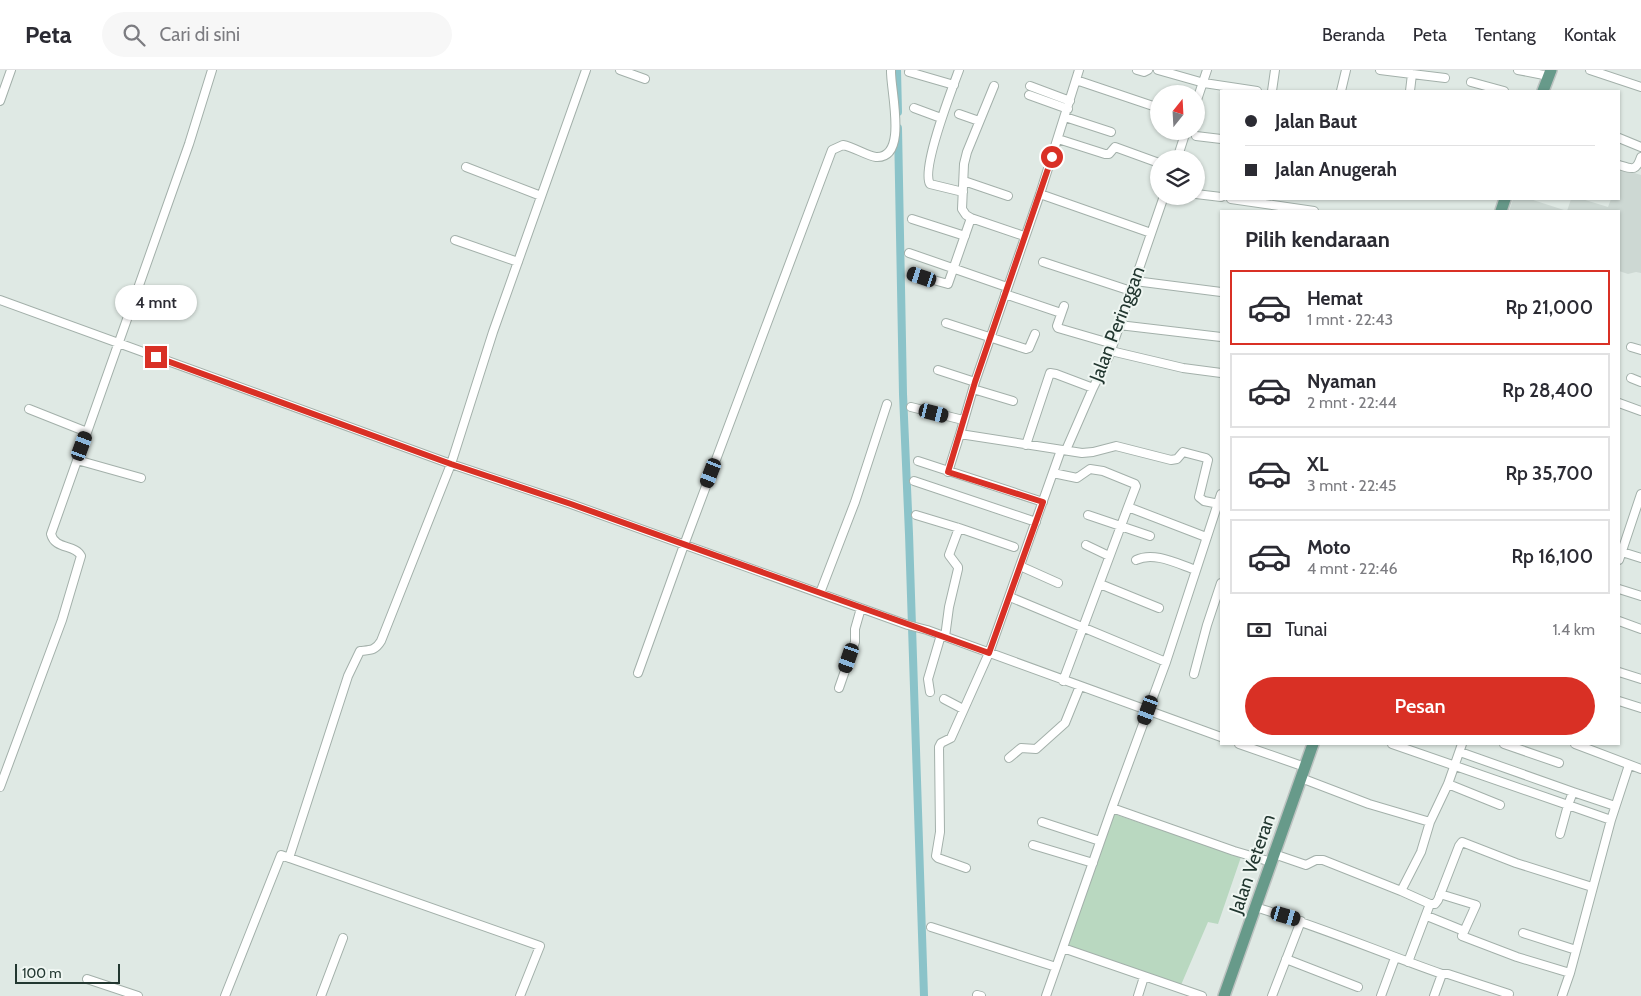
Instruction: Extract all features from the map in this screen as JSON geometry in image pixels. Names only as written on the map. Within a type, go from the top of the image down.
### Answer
[{"type":"main road","points":[[1543,90],[1550,73]]},
{"type":"main road","name":"Jalan Veteran","points":[[1224,996],[1313,745]]},
{"type":"street","points":[[0,101],[11,70]]},
{"type":"street","points":[[0,787],[62,620],[81,556],[78,552],[60,546],[52,539],[51,534],[189,144],[212,70]]},
{"type":"street","points":[[289,858],[348,676],[360,651],[372,651],[381,641],[451,464],[493,332],[586,70]]},
{"type":"street","points":[[620,70],[645,79]]},
{"type":"street","points":[[638,673],[832,150],[843,145],[860,150],[869,156],[877,157],[885,156],[892,149],[896,123],[891,70]]},
{"type":"street","points":[[959,70],[942,118],[929,166],[928,181],[935,186],[963,192]]},
{"type":"street","points":[[948,472],[974,386],[1040,194],[1079,70]]},
{"type":"street","points":[[1137,70],[1144,72],[1148,70]]},
{"type":"street","points":[[1158,70],[1204,83],[1250,90]]},
{"type":"street","points":[[1204,83],[1207,70]]},
{"type":"street","points":[[1272,90],[1274,70]]},
{"type":"street","points":[[1341,90],[1346,70]]},
{"type":"street","points":[[1380,70],[1445,78]]},
{"type":"street","points":[[1518,70],[1550,73]]},
{"type":"street","points":[[1590,70],[1641,87]]},
{"type":"street","points":[[909,72],[954,85]]},
{"type":"street","points":[[1410,90],[1412,74]]},
{"type":"street","points":[[1076,80],[1150,105]]},
{"type":"street","points":[[1472,82],[1489,89]]},
{"type":"street","points":[[994,86],[967,152],[964,164],[962,209],[971,218],[1024,236]]},
{"type":"street","points":[[1030,91],[1111,132]]},
{"type":"street","points":[[914,108],[942,118]]},
{"type":"street","points":[[959,114],[979,121]]},
{"type":"street","points":[[1205,137],[1220,139]]},
{"type":"street","points":[[1620,138],[1641,147]]},
{"type":"street","points":[[1058,139],[1105,154],[1109,154],[1115,147],[1150,160]]},
{"type":"street","points":[[1620,165],[1631,169],[1635,168],[1641,157]]},
{"type":"street","points":[[466,167],[541,196]]},
{"type":"street","points":[[964,181],[1008,196]]},
{"type":"street","points":[[1040,194],[1151,233]]},
{"type":"street","points":[[1205,195],[1220,197]]},
{"type":"street","points":[[1238,200],[1307,210]]},
{"type":"street","name":"Jalan Peringgan","points":[[966,868],[936,856],[940,832],[939,747],[951,738],[989,653],[1053,473],[1112,347],[1161,205]]},
{"type":"street","points":[[912,274],[948,284],[971,218]]},
{"type":"street","points":[[912,219],[965,236]]},
{"type":"street","points":[[455,240],[518,262]]},
{"type":"street","points":[[909,253],[1062,309],[1058,328],[1112,347],[1183,368],[1220,373]]},
{"type":"street","points":[[1044,262],[1131,291]]},
{"type":"street","points":[[1135,281],[1220,292]]},
{"type":"street","points":[[0,300],[451,464],[908,625],[927,630],[1220,737]]},
{"type":"street","points":[[946,323],[1026,349],[1029,348],[1035,334]]},
{"type":"street","points":[[1119,325],[1220,337]]},
{"type":"street","points":[[1631,347],[1641,350]]},
{"type":"street","points":[[938,370],[1013,401]]},
{"type":"street","points":[[1026,445],[1050,373],[1093,388]]},
{"type":"street","points":[[1631,378],[1641,382]]},
{"type":"street","points":[[1620,403],[1641,411]]},
{"type":"street","points":[[820,593],[855,502],[887,404]]},
{"type":"street","points":[[911,407],[963,420]]},
{"type":"street","points":[[29,409],[87,432]]},
{"type":"street","points":[[960,434],[1064,450],[1093,452],[1116,446],[1171,460],[1177,459],[1183,452],[1206,458],[1208,465],[1199,497],[1204,501],[1219,504]]},
{"type":"street","points":[[78,460],[142,478]]},
{"type":"street","points":[[918,461],[1043,502]]},
{"type":"street","points":[[1053,473],[1078,478],[1090,469],[1103,472],[1136,486],[1063,681]]},
{"type":"street","points":[[914,481],[1036,522]]},
{"type":"street","points":[[1641,494],[1638,514],[1627,532],[1620,556],[1641,558]]},
{"type":"street","points":[[1046,996],[1092,863],[1166,662],[1220,498]]},
{"type":"street","points":[[1128,507],[1206,537]]},
{"type":"street","points":[[916,515],[1014,547]]},
{"type":"street","points":[[1088,515],[1150,536]]},
{"type":"street","points":[[930,692],[928,675],[943,636],[958,570],[958,567],[949,555],[960,528]]},
{"type":"street","points":[[1620,529],[1627,532]]},
{"type":"street","points":[[1086,545],[1110,556]]},
{"type":"street","points":[[1136,560],[1151,556],[1196,570]]},
{"type":"street","points":[[1020,566],[1058,583]]},
{"type":"street","points":[[1100,584],[1159,608]]},
{"type":"street","points":[[1194,674],[1207,624],[1220,586]]},
{"type":"street","points":[[1620,589],[1641,596]]},
{"type":"street","points":[[1010,596],[1166,662]]},
{"type":"street","points":[[839,688],[856,640],[855,629],[861,608]]},
{"type":"street","points":[[1620,621],[1641,629]]},
{"type":"street","points":[[1620,672],[1641,679]]},
{"type":"street","points":[[1009,758],[1021,748],[1036,749],[1065,724],[1080,686]]},
{"type":"street","points":[[944,700],[963,709]]},
{"type":"street","points":[[1620,701],[1641,708]]},
{"type":"street","points":[[1241,745],[1369,804],[1430,822]]},
{"type":"street","points":[[1395,745],[1611,820]]},
{"type":"street","points":[[1401,891],[1421,852],[1430,822],[1448,784],[1462,745]]},
{"type":"street","points":[[1507,745],[1559,763]]},
{"type":"street","points":[[1577,745],[1641,768]]},
{"type":"street","points":[[1460,752],[1615,806]]},
{"type":"street","points":[[1562,996],[1570,974],[1615,806],[1629,765]]},
{"type":"street","points":[[1448,784],[1500,805]]},
{"type":"street","points":[[1560,834],[1573,792]]},
{"type":"street","points":[[1112,808],[1234,851],[1306,865],[1316,860],[1322,860],[1430,904],[1436,903],[1462,842],[1516,863],[1592,887]]},
{"type":"street","points":[[1042,822],[1100,841]]},
{"type":"street","points":[[1033,845],[1092,863]]},
{"type":"street","points":[[225,996],[281,855],[540,946],[520,996]]},
{"type":"street","points":[[1440,894],[1476,905],[1462,936],[1517,958],[1570,974]]},
{"type":"street","points":[[1408,962],[1430,904]]},
{"type":"street","points":[[1255,907],[1357,941],[1395,958],[1509,994]]},
{"type":"street","points":[[1426,916],[1464,930]]},
{"type":"street","points":[[1272,996],[1301,921]]},
{"type":"street","points":[[931,927],[1056,967]]},
{"type":"street","points":[[1522,933],[1576,950]]},
{"type":"street","points":[[321,996],[343,938]]},
{"type":"street","points":[[1062,948],[1202,996]]},
{"type":"street","points":[[1381,996],[1395,958]]},
{"type":"street","points":[[1286,959],[1358,987]]},
{"type":"street","points":[[1434,996],[1442,974]]},
{"type":"street","points":[[1138,996],[1144,977]]},
{"type":"street","points":[[87,978],[138,996]]},
{"type":"shaded area","points":[[1621,169],[1641,175],[1641,273],[1628,274],[1620,271],[1620,210],[1567,210],[1571,200],[1585,200],[1608,207],[1611,200],[1620,200]]},
{"type":"shaded area","points":[[1513,200],[1533,200],[1564,210],[1509,210]]},
{"type":"green space","points":[[1114,814],[1241,857],[1218,924],[1208,922],[1181,985],[1066,946]]},
{"type":"waterway","points":[[897,70],[898,112]]},
{"type":"waterway","points":[[898,128],[903,394],[924,996]]},
{"type":"route","points":[[156,357],[451,464],[571,504],[989,653],[1043,502],[948,472],[1004,294],[1052,157]]}]
